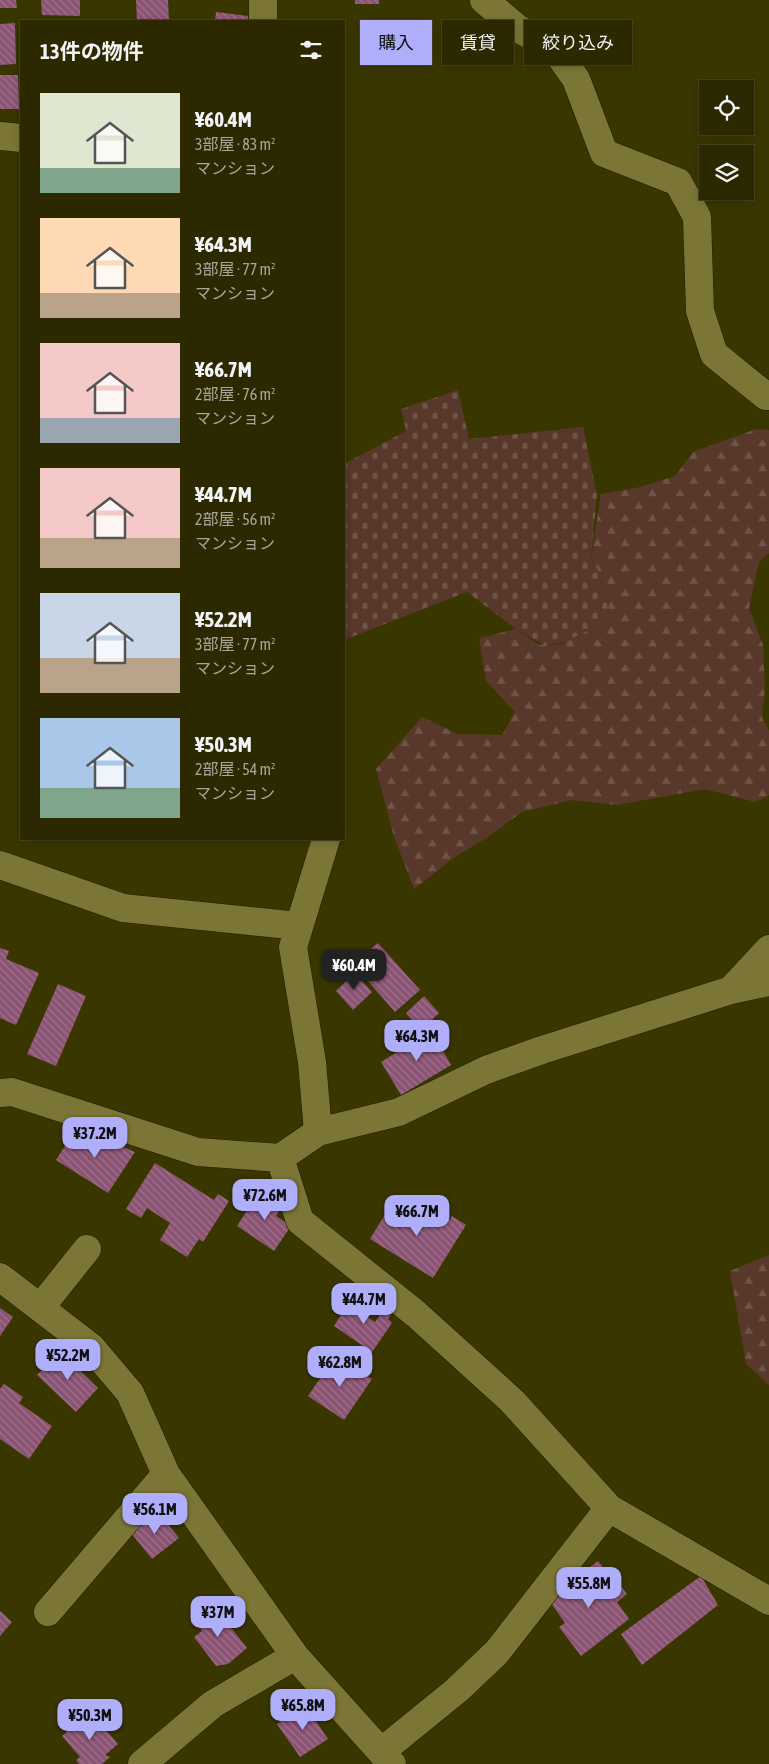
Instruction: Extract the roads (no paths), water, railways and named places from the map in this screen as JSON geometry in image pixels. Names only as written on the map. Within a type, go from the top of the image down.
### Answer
[{"type":"street","points":[[263,0],[263,20]]},
{"type":"street","points":[[484,0],[517,28],[554,48],[576,79],[604,153],[678,182],[698,217],[700,311],[714,354],[766,396],[769,396]]},
{"type":"street","points":[[0,136],[20,138]]},
{"type":"street","points":[[318,1132],[312,1062],[293,946],[326,840]]},
{"type":"street","points":[[0,865],[123,908],[299,926]]},
{"type":"street","points":[[731,990],[769,949]]},
{"type":"street","points":[[0,1093],[12,1092],[198,1152],[280,1158],[318,1132],[399,1112],[486,1070],[542,1050],[731,990],[769,982]]},
{"type":"street","points":[[280,1158],[300,1221],[416,1314],[512,1401],[609,1508],[769,1601]]},
{"type":"street","points":[[40,1308],[87,1249]]},
{"type":"street","points":[[0,1277],[91,1347],[130,1394],[166,1474],[295,1656],[387,1758],[497,1652],[609,1508]]},
{"type":"street","points":[[48,1612],[166,1474]]},
{"type":"street","points":[[142,1764],[213,1704],[295,1656]]}]
